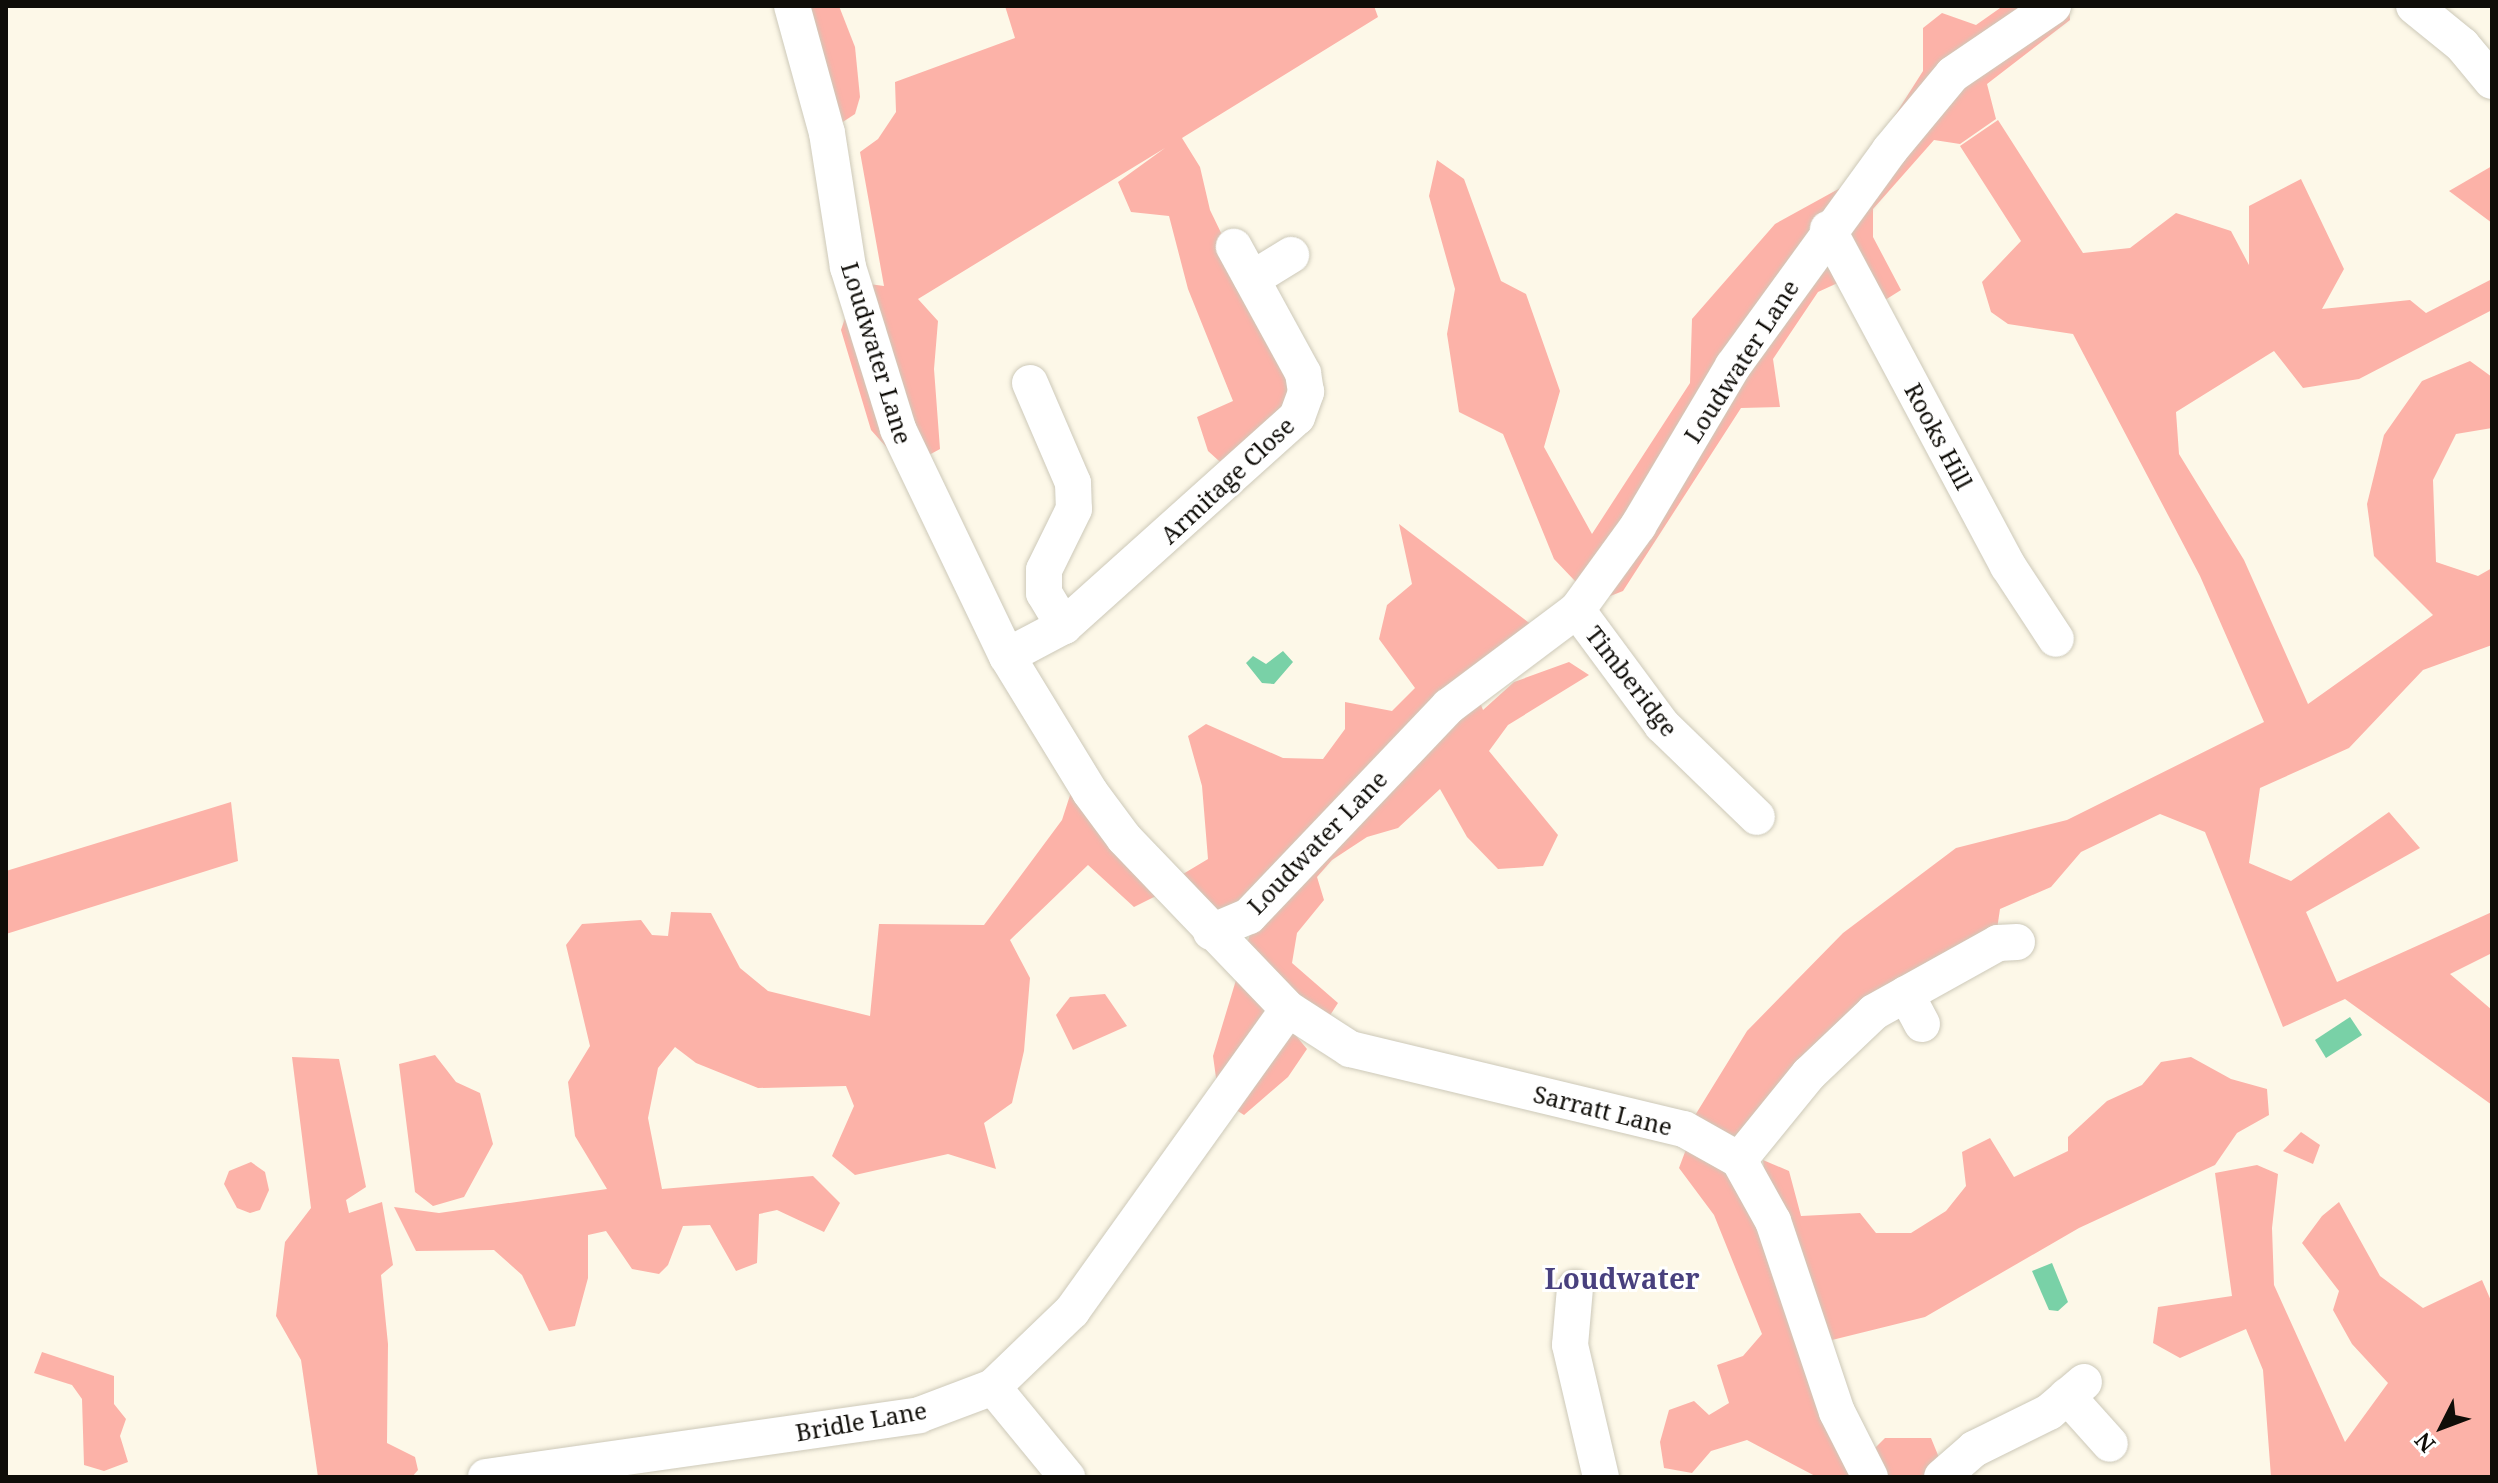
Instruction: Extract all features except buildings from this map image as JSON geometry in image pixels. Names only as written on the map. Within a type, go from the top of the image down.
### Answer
[{"type":"street","name":"Loudwater Lane","points":[[792,6],[827,133],[848,267],[898,429],[1007,656],[1124,838],[1211,932],[1249,916],[1449,706],[1577,610],[1638,526],[1733,366],[1828,229],[1953,74],[2053,6]]},
{"type":"street","points":[[2414,6],[2462,45],[2492,81]]},
{"type":"street","name":"Rooks Hill","points":[[1828,229],[2008,566],[2056,639]]},
{"type":"street","name":"Armitage Close","points":[[1007,656],[1064,626],[1297,417],[1306,392],[1303,373],[1234,247]]},
{"type":"street","points":[[1252,279],[1291,255]]},
{"type":"street","points":[[1030,383],[1073,483],[1074,509],[1044,570],[1044,593],[1064,626]]},
{"type":"street","name":"Timberidge","points":[[1577,610],[1662,725],[1762,817]]},
{"type":"street","name":"Sarratt Lane","points":[[1211,932],[1288,1009],[1350,1049],[1684,1129],[1739,1160]]},
{"type":"street","points":[[1870,1477],[1837,1412],[1773,1221],[1739,1160],[1809,1074],[1874,1012],[1914,1009],[1998,943],[2017,942]]},
{"type":"street","name":"Bridle Lane","points":[[486,1477],[919,1415],[993,1387],[1072,1311],[1288,1009]]},
{"type":"street","points":[[1584,1309],[1570,1345],[1579,1395],[1601,1477]]},
{"type":"street","points":[[993,1387],[1067,1477]]},
{"type":"street","points":[[1942,1477],[1974,1449],[2049,1412],[2075,1389],[2110,1444]]},
{"type":"shaded area","points":[[775,6],[839,6],[855,47],[860,97],[855,114],[832,129]]},
{"type":"shaded area","points":[[1005,6],[1374,6],[1378,17],[1182,138],[1200,167],[1210,210],[1295,386],[1285,420],[1229,470],[1208,451],[1197,417],[1233,401],[1188,289],[1169,216],[1131,212],[1118,182],[1165,148],[918,299],[938,321],[934,369],[940,449],[905,468],[871,430],[841,330],[852,297],[869,284],[884,286],[860,152],[878,139],[896,112],[895,82],[1015,38]]},
{"type":"shaded area","points":[[2003,6],[2069,6],[2070,20],[1987,84],[1996,119],[1960,144],[1934,140],[1873,209],[1873,237],[1901,290],[1866,312],[1842,281],[1818,292],[1773,359],[1780,407],[1741,408],[1623,591],[1595,602],[1554,559],[1503,434],[1459,412],[1447,334],[1455,289],[1429,196],[1437,160],[1464,179],[1501,281],[1526,294],[1560,391],[1544,447],[1592,534],[1690,383],[1692,319],[1775,224],[1853,181],[1923,71],[1923,28],[1942,13],[1976,25]]},
{"type":"shaded area","points":[[1998,120],[2083,253],[2130,248],[2176,213],[2231,231],[2249,265],[2249,206],[2301,179],[2344,269],[2322,309],[2410,300],[2426,313],[2492,279],[2492,310],[2359,379],[2303,388],[2274,351],[2176,412],[2179,454],[2244,560],[2308,704],[2433,615],[2374,556],[2367,504],[2384,435],[2422,381],[2470,361],[2492,377],[2492,428],[2456,434],[2433,480],[2436,562],[2478,576],[2492,568],[2492,645],[2423,670],[2349,748],[2260,788],[2249,863],[2291,881],[2389,812],[2420,848],[2306,912],[2337,982],[2492,912],[2492,953],[2450,974],[2492,1010],[2492,1105],[2345,999],[2283,1027],[2205,832],[2160,814],[2081,852],[2051,887],[2000,909],[1996,936],[1734,1145],[1694,1117],[1747,1031],[1843,933],[1956,848],[2067,820],[2264,722],[2200,576],[2073,334],[2008,324],[1991,312],[1982,282],[2021,241],[1960,146]]},
{"type":"shaded area","points":[[2492,166],[2492,223],[2449,191]]},
{"type":"shaded area","points":[[1399,524],[1536,628],[1471,679],[1483,710],[1514,682],[1569,662],[1589,675],[1508,725],[1489,751],[1558,835],[1543,866],[1498,869],[1467,837],[1440,789],[1398,828],[1367,837],[1332,860],[1317,877],[1324,900],[1297,933],[1292,963],[1338,1003],[1327,1020],[1274,1009],[1307,1049],[1288,1077],[1244,1115],[1219,1099],[1213,1056],[1253,924],[1205,914],[1173,880],[1208,859],[1202,786],[1188,736],[1206,724],[1283,758],[1323,759],[1345,729],[1345,702],[1392,711],[1415,688],[1379,639],[1387,605],[1412,584]]},
{"type":"shaded area","points":[[1283,651],[1293,662],[1274,684],[1262,683],[1246,663],[1253,656],[1266,664]]},
{"type":"shaded area","points":[[1073,786],[1158,895],[1134,907],[1088,865],[1010,940],[1030,978],[1024,1051],[1012,1103],[984,1123],[996,1169],[948,1154],[855,1175],[832,1156],[854,1106],[846,1086],[758,1088],[696,1063],[675,1047],[658,1068],[648,1118],[662,1189],[813,1176],[840,1203],[824,1232],[777,1210],[759,1214],[757,1263],[736,1271],[710,1225],[683,1226],[668,1265],[659,1274],[632,1269],[606,1231],[588,1235],[588,1278],[575,1326],[549,1331],[522,1275],[494,1250],[416,1251],[394,1207],[439,1213],[607,1189],[575,1136],[568,1082],[590,1046],[566,945],[582,924],[641,920],[652,935],[668,936],[671,912],[711,913],[740,968],[768,991],[870,1016],[879,924],[984,925],[1062,820]]},
{"type":"shaded area","points":[[231,802],[238,861],[6,934],[6,871]]},
{"type":"shaded area","points":[[1105,994],[1127,1026],[1073,1050],[1056,1015],[1070,997]]},
{"type":"shaded area","points":[[2350,1017],[2362,1035],[2326,1058],[2315,1040]]},
{"type":"shaded area","points":[[435,1055],[456,1082],[480,1093],[493,1144],[464,1197],[433,1206],[415,1192],[399,1064]]},
{"type":"shaded area","points":[[292,1057],[339,1059],[366,1187],[346,1200],[349,1213],[382,1202],[393,1265],[381,1275],[388,1344],[387,1443],[415,1457],[418,1470],[412,1477],[318,1477],[301,1360],[276,1316],[285,1242],[311,1208]]},
{"type":"shaded area","points":[[2191,1057],[2231,1079],[2267,1089],[2269,1115],[2237,1133],[2215,1165],[2079,1228],[1925,1317],[1828,1341],[1860,1463],[1885,1438],[1931,1438],[1940,1460],[1922,1477],[1817,1477],[1747,1440],[1711,1451],[1692,1473],[1664,1468],[1660,1442],[1669,1410],[1694,1401],[1709,1415],[1729,1403],[1717,1365],[1743,1356],[1762,1334],[1714,1215],[1679,1168],[1688,1144],[1766,1196],[1763,1160],[1789,1171],[1801,1216],[1860,1213],[1876,1233],[1911,1233],[1946,1211],[1966,1186],[1962,1152],[1990,1138],[2014,1177],[2068,1151],[2068,1137],[2107,1101],[2142,1085],[2161,1062]]},
{"type":"shaded area","points":[[2301,1132],[2320,1145],[2313,1164],[2283,1151]]},
{"type":"shaded area","points":[[251,1162],[265,1172],[269,1190],[260,1210],[250,1213],[237,1208],[224,1184],[229,1171]]},
{"type":"shaded area","points":[[2257,1165],[2278,1174],[2272,1228],[2274,1285],[2345,1442],[2388,1383],[2352,1344],[2333,1310],[2339,1291],[2302,1243],[2322,1216],[2339,1202],[2380,1276],[2423,1308],[2482,1280],[2492,1303],[2492,1477],[2271,1477],[2263,1370],[2246,1329],[2180,1358],[2153,1343],[2158,1307],[2232,1296],[2215,1173]]},
{"type":"shaded area","points":[[2052,1263],[2068,1302],[2058,1311],[2049,1310],[2032,1271]]},
{"type":"shaded area","points":[[42,1352],[114,1376],[114,1404],[126,1419],[120,1436],[128,1462],[104,1471],[84,1465],[82,1399],[72,1385],[34,1373]]},
{"type":"district","name":"Loudwater","points":[[1622,1278]]}]
